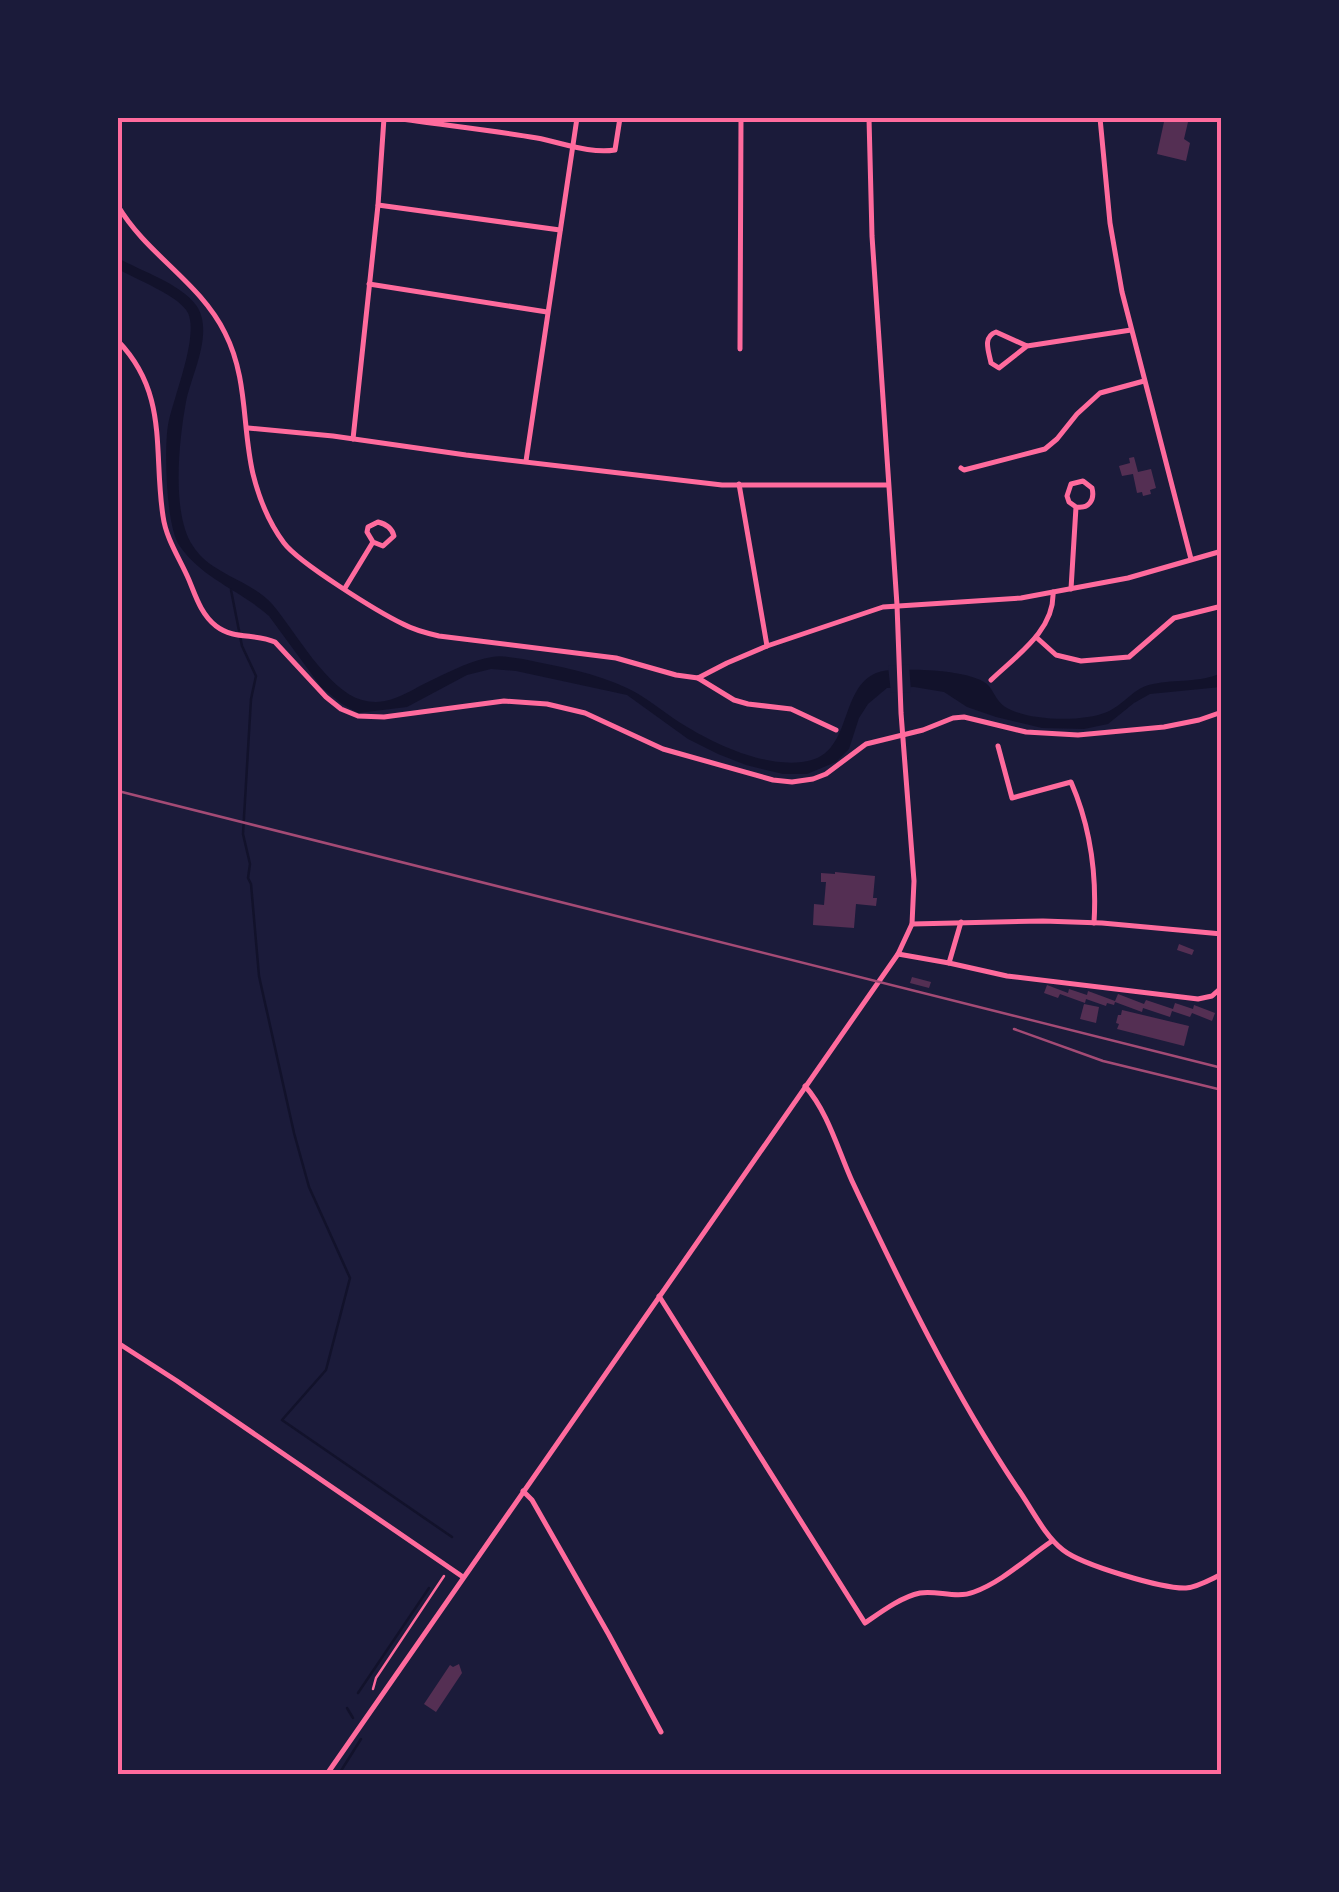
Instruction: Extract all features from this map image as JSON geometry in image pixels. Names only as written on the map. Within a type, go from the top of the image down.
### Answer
[{"type":"street","points":[[353,439],[384,118]]},
{"type":"street","points":[[396,118],[572,144],[600,152],[616,150],[620,118]]},
{"type":"street","points":[[526,461],[577,118]]},
{"type":"street","points":[[740,118],[740,349]]},
{"type":"street","points":[[326,1774],[898,954],[912,924],[914,881],[870,203],[869,118]]},
{"type":"street","points":[[1100,118],[1110,223],[1131,330],[1191,561]]},
{"type":"street","points":[[378,204],[560,230]]},
{"type":"street","points":[[118,206],[138,235],[200,294],[228,337],[240,377],[252,471],[259,495],[273,526],[292,551],[401,624],[420,632],[616,658],[698,678],[734,700],[792,709],[836,730]]},
{"type":"street","points":[[369,284],[547,312]]},
{"type":"street","points":[[1027,346],[996,332],[987,339],[990,363],[999,368],[1027,346],[1131,330]]},
{"type":"street","points":[[118,342],[139,368],[153,402],[162,513],[202,611],[216,626],[241,636],[275,642],[326,698],[358,716],[384,717],[504,701],[546,704],[585,713],[663,749],[772,780],[792,782],[813,779],[836,768],[866,744],[958,717],[1026,732],[1078,735],[1164,727],[1222,712]]},
{"type":"street","points":[[962,468],[1044,449],[1100,393],[1144,380]]},
{"type":"street","points":[[248,428],[722,485],[888,485]]},
{"type":"street","points":[[1083,481],[1094,495],[1086,506],[1076,508],[1069,502],[1068,490],[1071,484],[1083,481]]},
{"type":"street","points":[[739,484],[766,646]]},
{"type":"street","points":[[1070,589],[1076,508]]},
{"type":"street","points":[[372,524],[385,524],[393,532],[388,544],[374,542],[367,532],[372,524]]},
{"type":"street","points":[[345,588],[374,542]]},
{"type":"street","points":[[698,678],[766,646],[896,605],[978,602],[1053,592],[1128,578],[1222,551]]},
{"type":"street","points":[[991,680],[1036,637],[1051,613],[1053,592]]},
{"type":"street","points":[[1036,637],[1056,655],[1081,661],[1129,657],[1174,618],[1222,606]]},
{"type":"street","points":[[998,746],[1012,798],[1071,782],[1092,852],[1094,922]]},
{"type":"street","points":[[949,963],[961,922]]},
{"type":"street","points":[[912,924],[1094,922],[1222,934]]},
{"type":"street","points":[[898,954],[1008,976],[1198,999],[1212,996],[1222,987]]},
{"type":"street","points":[[805,1086],[817,1100],[854,1184],[954,1382],[1052,1540],[1074,1556],[1169,1587],[1190,1588],[1222,1574]]},
{"type":"street","points":[[659,1296],[866,1623],[922,1592],[972,1594],[1052,1540]]},
{"type":"street","points":[[118,1343],[464,1577]]},
{"type":"street","points":[[523,1491],[573,1571],[660,1732]]},
{"type":"path","points":[[373,1689],[376,1678],[444,1576]]},
{"type":"shaded area","points":[[118,258],[181,291],[201,316],[203,340],[186,402],[179,456],[179,496],[193,546],[210,564],[264,596],[325,673],[362,700],[391,700],[485,658],[523,659],[615,683],[722,745],[754,757],[787,763],[819,757],[830,748],[855,693],[864,681],[883,671],[938,671],[974,677],[989,686],[1009,709],[1058,719],[1107,712],[1153,684],[1221,673],[1221,687],[1150,694],[1108,724],[1084,729],[1042,728],[996,717],[967,707],[944,692],[887,688],[859,718],[849,749],[836,762],[807,774],[783,774],[718,754],[688,739],[627,695],[516,671],[491,669],[467,675],[407,707],[358,713],[321,687],[269,616],[210,576],[179,545],[169,505],[167,437],[191,324],[188,313],[176,300],[118,269]]},
{"type":"pier","points":[[909,664],[911,692],[891,693],[888,666]]},
{"type":"building","points":[[1152,118],[1192,118],[1184,139],[1190,143],[1186,161],[1157,154],[1164,122]]},
{"type":"building","points":[[1134,457],[1138,472],[1151,469],[1156,488],[1150,490],[1151,494],[1137,493],[1133,474],[1122,476],[1119,466],[1130,463],[1129,458]]},
{"type":"building","points":[[821,873],[875,876],[876,906],[856,904],[854,928],[813,925],[814,904],[824,905],[826,882],[821,882]]},
{"type":"building","points":[[1179,944],[1194,950],[1192,955],[1177,950]]},
{"type":"building","points":[[912,977],[931,982],[929,988],[910,983]]},
{"type":"building","points":[[1047,985],[1068,993],[1069,989],[1087,995],[1088,991],[1115,1001],[1118,994],[1144,1004],[1146,1000],[1173,1009],[1175,1003],[1193,1009],[1194,1005],[1215,1013],[1212,1021],[1192,1013],[1190,1017],[1172,1011],[1170,1017],[1143,1008],[1142,1012],[1115,1002],[1106,1006],[1086,999],[1085,1003],[1044,993]]},
{"type":"building","points":[[1084,1004],[1099,1007],[1096,1023],[1080,1019]]},
{"type":"building","points":[[1122,1010],[1189,1026],[1184,1046],[1117,1029]]},
{"type":"building","points":[[459,1664],[462,1673],[436,1712],[424,1704],[450,1665]]},
{"type":"waterway","points":[[231,590],[242,646],[256,676],[251,699],[243,834],[250,864],[248,878],[259,976],[309,1187],[350,1278],[326,1370],[282,1420],[452,1537]]},
{"type":"waterway","points":[[358,1693],[429,1588]]},
{"type":"waterway","points":[[347,1708],[353,1718]]},
{"type":"waterway","points":[[339,1774],[361,1739]]},
{"type":"railway","points":[[118,791],[1222,1068]]},
{"type":"railway","points":[[1014,1029],[1103,1061],[1222,1090]]}]
